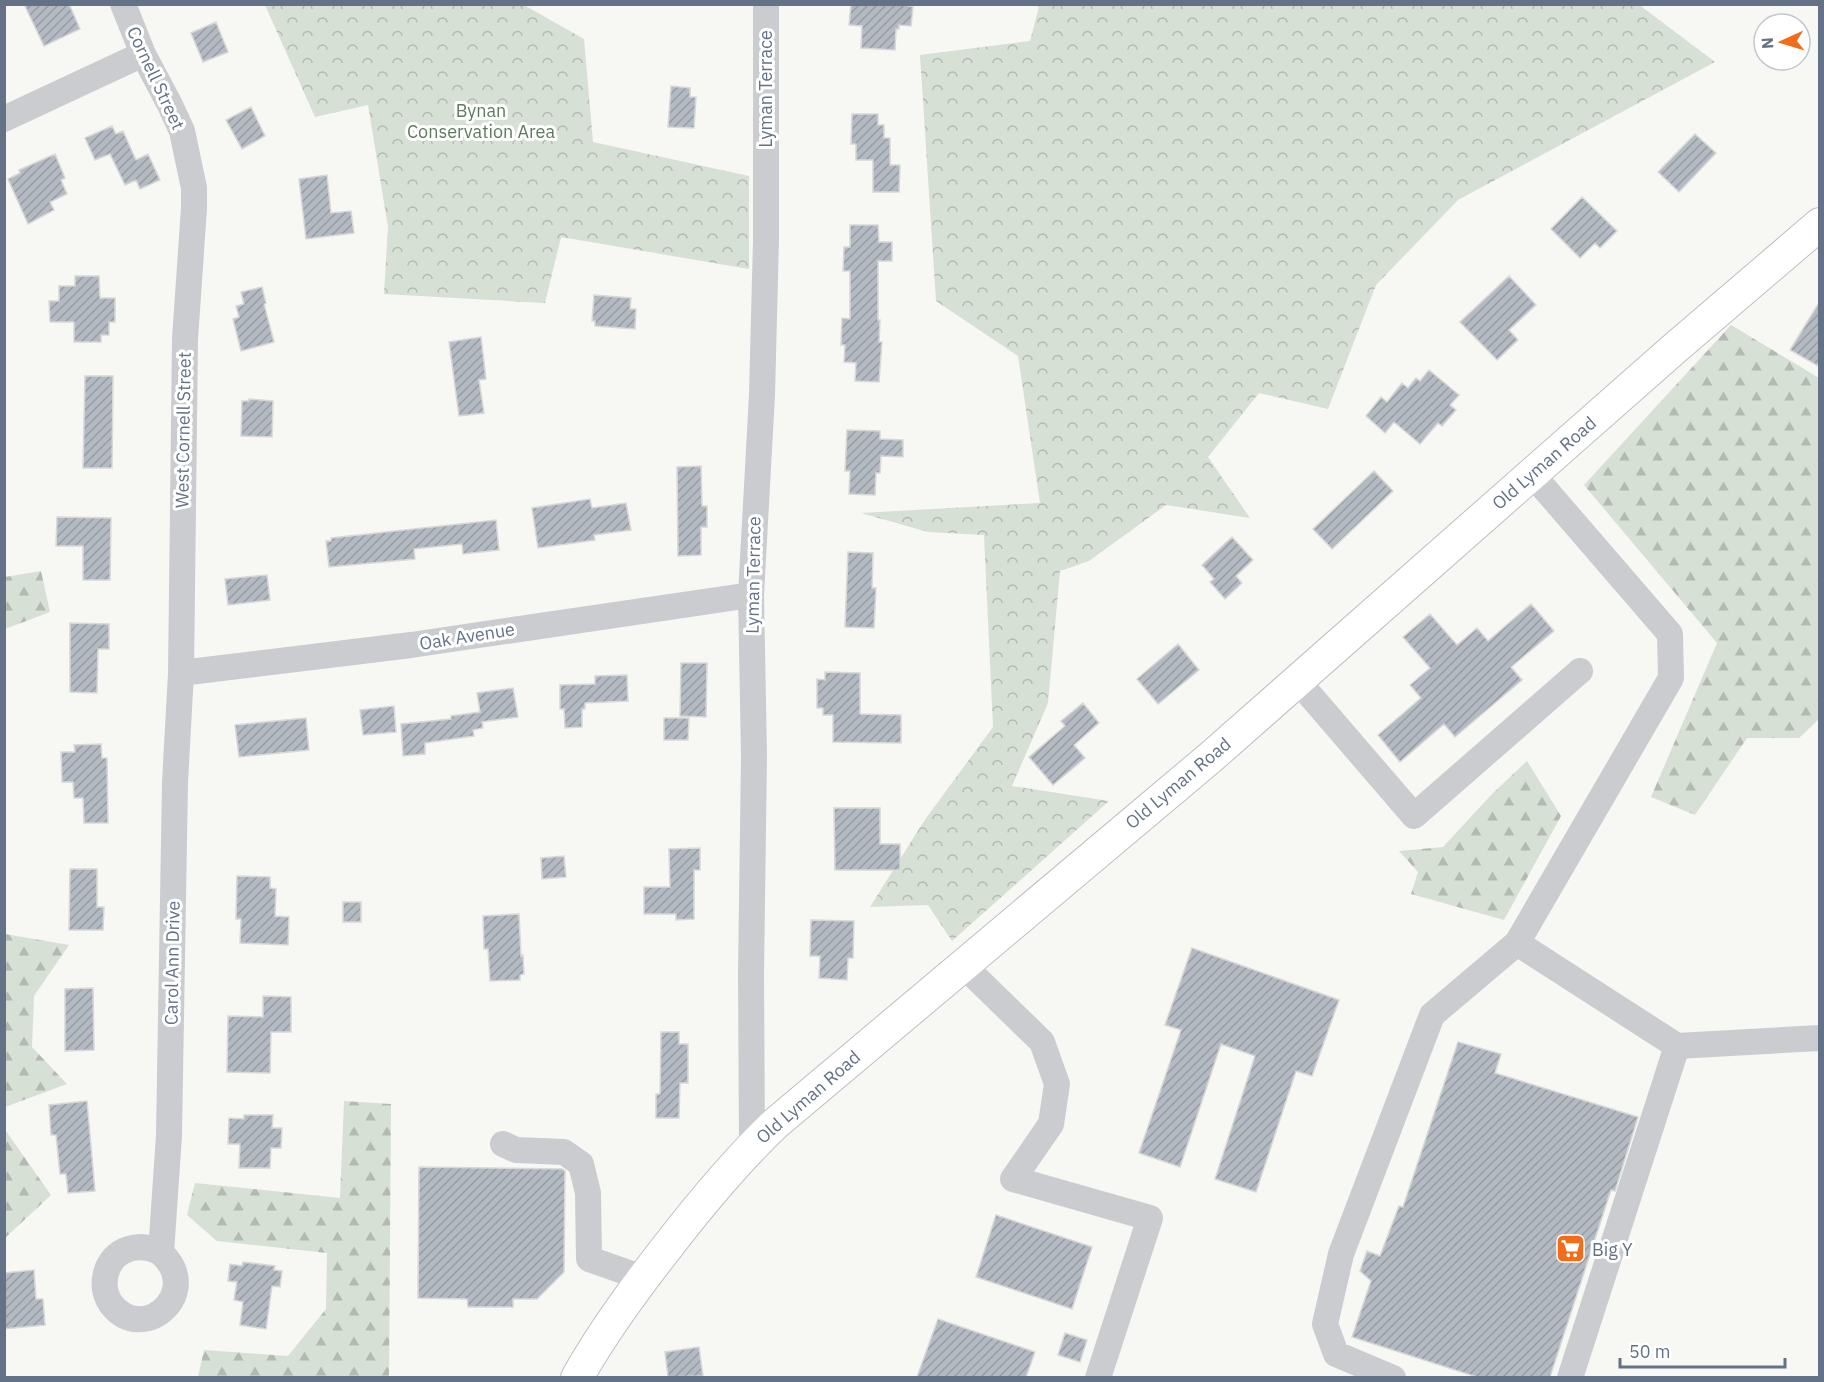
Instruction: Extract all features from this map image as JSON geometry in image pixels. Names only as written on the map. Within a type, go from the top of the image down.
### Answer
[{"type":"main road","name":"Old Lyman Road","points":[[578,1377],[595,1346],[643,1278],[711,1191],[776,1123],[1211,757],[1820,224]]},
{"type":"street","name":"Cornell Street","points":[[123,4],[143,54],[182,131],[194,188]]},
{"type":"street","name":"Lyman Terrace","points":[[752,1146],[751,974],[754,756],[751,595],[762,395],[766,240],[765,4]]},
{"type":"street","points":[[4,119],[143,54]]},
{"type":"street","name":"West Cornell Street","points":[[181,673],[185,339],[194,188]]},
{"type":"street","points":[[1393,1377],[1367,1372],[1336,1354],[1325,1324],[1341,1254],[1432,1016],[1517,943],[1671,678],[1670,634],[1532,474]]},
{"type":"street","name":"Oak Avenue","points":[[181,673],[411,645],[751,595]]},
{"type":"street","points":[[1297,681],[1414,816],[1580,670]]},
{"type":"street","name":"Carol Ann Drive","points":[[161,1253],[169,1136],[175,782],[181,673]]},
{"type":"street","points":[[1517,943],[1677,1046],[1820,1038]]},
{"type":"street","points":[[963,965],[1042,1042],[1057,1084],[1051,1124],[1013,1179],[1150,1218],[1098,1377]]},
{"type":"street","points":[[1570,1377],[1677,1046]]},
{"type":"street","points":[[503,1144],[516,1150],[564,1152],[581,1164],[588,1192],[589,1259],[643,1278]]},
{"type":"green space","points":[[1638,4],[1715,62],[1458,200],[1376,285],[1328,409],[1259,393],[1208,457],[1250,518],[1166,505],[1089,561],[1060,571],[1048,703],[1012,786],[1109,801],[952,941],[928,905],[870,907],[924,821],[993,727],[984,535],[928,532],[861,513],[1040,503],[1018,356],[936,301],[920,55],[1030,41],[1039,7],[1033,5]]},
{"type":"green space","name":"Bynan Conservation Area","points":[[265,5],[524,5],[584,39],[593,142],[749,176],[749,269],[561,237],[545,303],[384,294],[388,227],[368,105],[315,117]]},
{"type":"green space","points":[[1731,325],[1819,378],[1819,719],[1799,738],[1747,738],[1695,815],[1651,797],[1717,643],[1584,485]]},
{"type":"green space","points":[[41,571],[50,612],[5,629],[5,577]]},
{"type":"green space","points":[[1527,761],[1561,816],[1504,920],[1411,894],[1418,872],[1399,851],[1443,847],[1493,793]]},
{"type":"green space","points":[[5,934],[69,945],[34,996],[32,1047],[67,1084],[5,1107]]},
{"type":"green space","points":[[344,1101],[391,1104],[389,1377],[198,1377],[204,1350],[288,1356],[326,1309],[327,1253],[217,1241],[187,1215],[195,1183],[340,1198]]},
{"type":"green space","points":[[5,1125],[6,1131],[51,1195],[5,1238]]},
{"type":"building","points":[[24,4],[69,4],[80,29],[44,46]]},
{"type":"building","points":[[851,4],[902,4],[913,7],[911,26],[899,25],[899,29],[896,29],[895,50],[861,48],[862,26],[849,25]]},
{"type":"building","points":[[216,22],[228,52],[203,62],[191,33]]},
{"type":"building","points":[[671,86],[690,88],[690,97],[696,97],[694,128],[668,127]]},
{"type":"building","points":[[251,107],[265,136],[242,149],[226,120]]},
{"type":"building","points":[[852,114],[878,114],[878,125],[884,125],[884,138],[890,138],[890,165],[900,165],[899,192],[873,192],[873,160],[856,160],[856,144],[851,144]]},
{"type":"building","points":[[112,126],[116,134],[123,131],[136,160],[148,154],[160,180],[140,189],[136,180],[125,185],[110,154],[95,160],[85,138]]},
{"type":"building","points":[[1695,134],[1716,153],[1679,192],[1658,172]]},
{"type":"building","points":[[55,154],[65,178],[61,180],[67,194],[50,202],[54,210],[28,224],[8,179],[20,173],[19,170]]},
{"type":"building","points":[[327,175],[331,213],[351,211],[354,233],[306,239],[299,179]]},
{"type":"building","points":[[1582,197],[1617,231],[1600,248],[1595,243],[1580,258],[1551,229]]},
{"type":"building","points":[[850,225],[878,225],[879,242],[892,242],[892,261],[878,261],[879,342],[882,342],[879,382],[855,381],[856,363],[844,362],[845,345],[841,345],[842,318],[850,319],[850,271],[843,271],[844,247],[850,247]]},
{"type":"building","points":[[75,276],[99,276],[100,298],[115,298],[115,322],[109,322],[109,335],[101,335],[101,342],[74,342],[74,322],[50,322],[49,301],[59,301],[59,286],[75,286]]},
{"type":"building","points":[[1509,276],[1536,305],[1509,330],[1518,340],[1497,360],[1460,322]]},
{"type":"building","points":[[262,287],[274,342],[241,351],[233,319],[239,317],[236,306],[244,304],[241,292]]},
{"type":"building","points":[[594,295],[631,298],[630,309],[636,309],[635,329],[595,326],[595,321],[592,321]]},
{"type":"building","points":[[1820,301],[1820,367],[1790,350]]},
{"type":"building","points":[[481,337],[486,379],[479,380],[484,413],[459,416],[449,342]]},
{"type":"building","points":[[1429,370],[1459,395],[1450,405],[1456,410],[1442,426],[1438,423],[1420,444],[1394,422],[1385,433],[1366,416],[1381,397],[1387,402],[1402,383],[1408,388],[1416,378],[1420,381]]},
{"type":"building","points":[[85,376],[113,376],[112,468],[83,468]]},
{"type":"building","points":[[249,399],[273,401],[272,437],[241,436],[242,401],[249,401]]},
{"type":"building","points":[[847,430],[880,431],[880,439],[903,440],[903,457],[881,456],[880,473],[876,473],[875,495],[849,494],[850,471],[845,471]]},
{"type":"building","points":[[701,466],[702,506],[707,506],[707,527],[701,527],[701,555],[678,556],[677,467]]},
{"type":"building","points":[[1374,471],[1393,491],[1332,549],[1313,529]]},
{"type":"building","points":[[590,499],[592,508],[626,503],[631,530],[594,535],[595,540],[538,548],[532,508]]},
{"type":"building","points":[[57,517],[111,518],[110,580],[83,580],[83,546],[56,546]]},
{"type":"building","points":[[496,520],[499,550],[463,554],[462,544],[414,549],[415,559],[329,567],[326,541],[331,541],[331,538]]},
{"type":"building","points":[[1232,537],[1253,560],[1236,576],[1242,583],[1225,599],[1210,582],[1214,579],[1202,565]]},
{"type":"building","points":[[848,552],[873,553],[872,588],[876,588],[874,628],[845,627]]},
{"type":"building","points":[[267,575],[270,600],[228,605],[225,579]]},
{"type":"building","points":[[1531,604],[1554,631],[1511,667],[1522,680],[1455,737],[1444,724],[1400,762],[1378,735],[1421,698],[1410,685],[1430,668],[1403,637],[1430,614],[1457,645],[1477,628],[1488,641]]},
{"type":"building","points":[[70,623],[109,624],[109,649],[98,649],[97,693],[70,692]]},
{"type":"building","points":[[1178,644],[1199,670],[1158,704],[1137,679]]},
{"type":"building","points":[[681,663],[707,663],[706,717],[680,716]]},
{"type":"building","points":[[825,672],[860,673],[860,714],[901,715],[901,743],[833,742],[833,715],[823,715],[823,708],[817,708],[817,679],[825,680]]},
{"type":"building","points":[[627,675],[628,701],[585,703],[585,709],[582,709],[582,727],[565,728],[564,709],[560,709],[560,685],[595,684],[595,676]]},
{"type":"building","points":[[513,688],[518,717],[482,722],[483,728],[473,730],[474,736],[425,743],[425,754],[403,756],[401,724],[451,719],[451,716],[480,712],[477,693]]},
{"type":"building","points":[[1083,703],[1099,723],[1074,745],[1085,758],[1053,785],[1029,757],[1065,726],[1061,721]]},
{"type":"building","points":[[394,706],[396,732],[363,735],[360,710]]},
{"type":"building","points":[[306,718],[309,750],[239,757],[235,725]]},
{"type":"building","points":[[664,718],[689,718],[688,740],[664,740]]},
{"type":"building","points":[[101,744],[102,758],[107,758],[108,823],[84,823],[83,798],[74,798],[73,782],[62,782],[61,752],[75,752],[74,745]]},
{"type":"building","points":[[834,808],[880,808],[880,844],[900,844],[900,870],[835,870]]},
{"type":"building","points":[[700,848],[700,870],[694,870],[694,919],[676,920],[676,914],[644,914],[644,887],[670,887],[669,849]]},
{"type":"building","points":[[564,856],[566,877],[542,879],[541,858]]},
{"type":"building","points":[[70,869],[97,869],[97,907],[104,907],[103,930],[69,930]]},
{"type":"building","points":[[237,876],[270,877],[270,888],[276,889],[275,916],[289,917],[288,945],[240,943],[241,919],[236,919]]},
{"type":"building","points":[[343,902],[361,902],[361,922],[343,922]]},
{"type":"building","points":[[519,914],[524,974],[520,975],[520,980],[490,981],[488,949],[484,949],[483,916]]},
{"type":"building","points":[[811,920],[854,921],[853,958],[848,958],[847,980],[819,978],[820,956],[810,956]]},
{"type":"building","points":[[1192,948],[1339,1000],[1312,1076],[1296,1071],[1256,1192],[1215,1179],[1255,1056],[1221,1044],[1180,1167],[1139,1153],[1181,1030],[1165,1025]]},
{"type":"building","points":[[93,988],[94,1050],[65,1051],[65,989]]},
{"type":"building","points":[[263,996],[291,997],[291,1032],[271,1032],[270,1073],[227,1072],[228,1016],[263,1017]]},
{"type":"building","points":[[661,1032],[679,1032],[679,1044],[688,1044],[688,1083],[680,1083],[679,1118],[656,1118],[656,1094],[660,1094]]},
{"type":"building","points":[[1458,1042],[1501,1054],[1495,1073],[1638,1117],[1615,1191],[1611,1190],[1550,1377],[1477,1377],[1352,1337],[1371,1281],[1360,1271],[1367,1251],[1380,1256],[1399,1206],[1403,1207]]},
{"type":"building","points":[[87,1101],[95,1191],[68,1193],[66,1174],[60,1174],[56,1135],[51,1135],[49,1105]]},
{"type":"building","points":[[244,1115],[273,1115],[272,1128],[282,1128],[281,1148],[271,1148],[270,1168],[239,1168],[240,1144],[228,1144],[229,1118],[244,1119]]},
{"type":"building","points":[[419,1167],[562,1169],[565,1171],[564,1272],[537,1299],[513,1299],[513,1307],[468,1307],[467,1299],[418,1298]]},
{"type":"building","points":[[996,1215],[1092,1247],[1072,1309],[976,1277]]},
{"type":"building","points":[[243,1262],[275,1266],[274,1270],[282,1271],[280,1287],[272,1286],[266,1329],[240,1325],[243,1302],[234,1300],[237,1282],[228,1281],[230,1264],[242,1266]]},
{"type":"building","points":[[34,1270],[36,1299],[43,1299],[45,1325],[4,1329],[4,1273]]},
{"type":"building","points":[[938,1319],[1035,1352],[1026,1377],[917,1377]]},
{"type":"building","points":[[1065,1333],[1087,1340],[1080,1362],[1058,1355]]},
{"type":"building","points":[[699,1347],[703,1376],[668,1377],[665,1352]]},
{"type":"place","name":"Big Y","points":[[1571,1249]]}]
